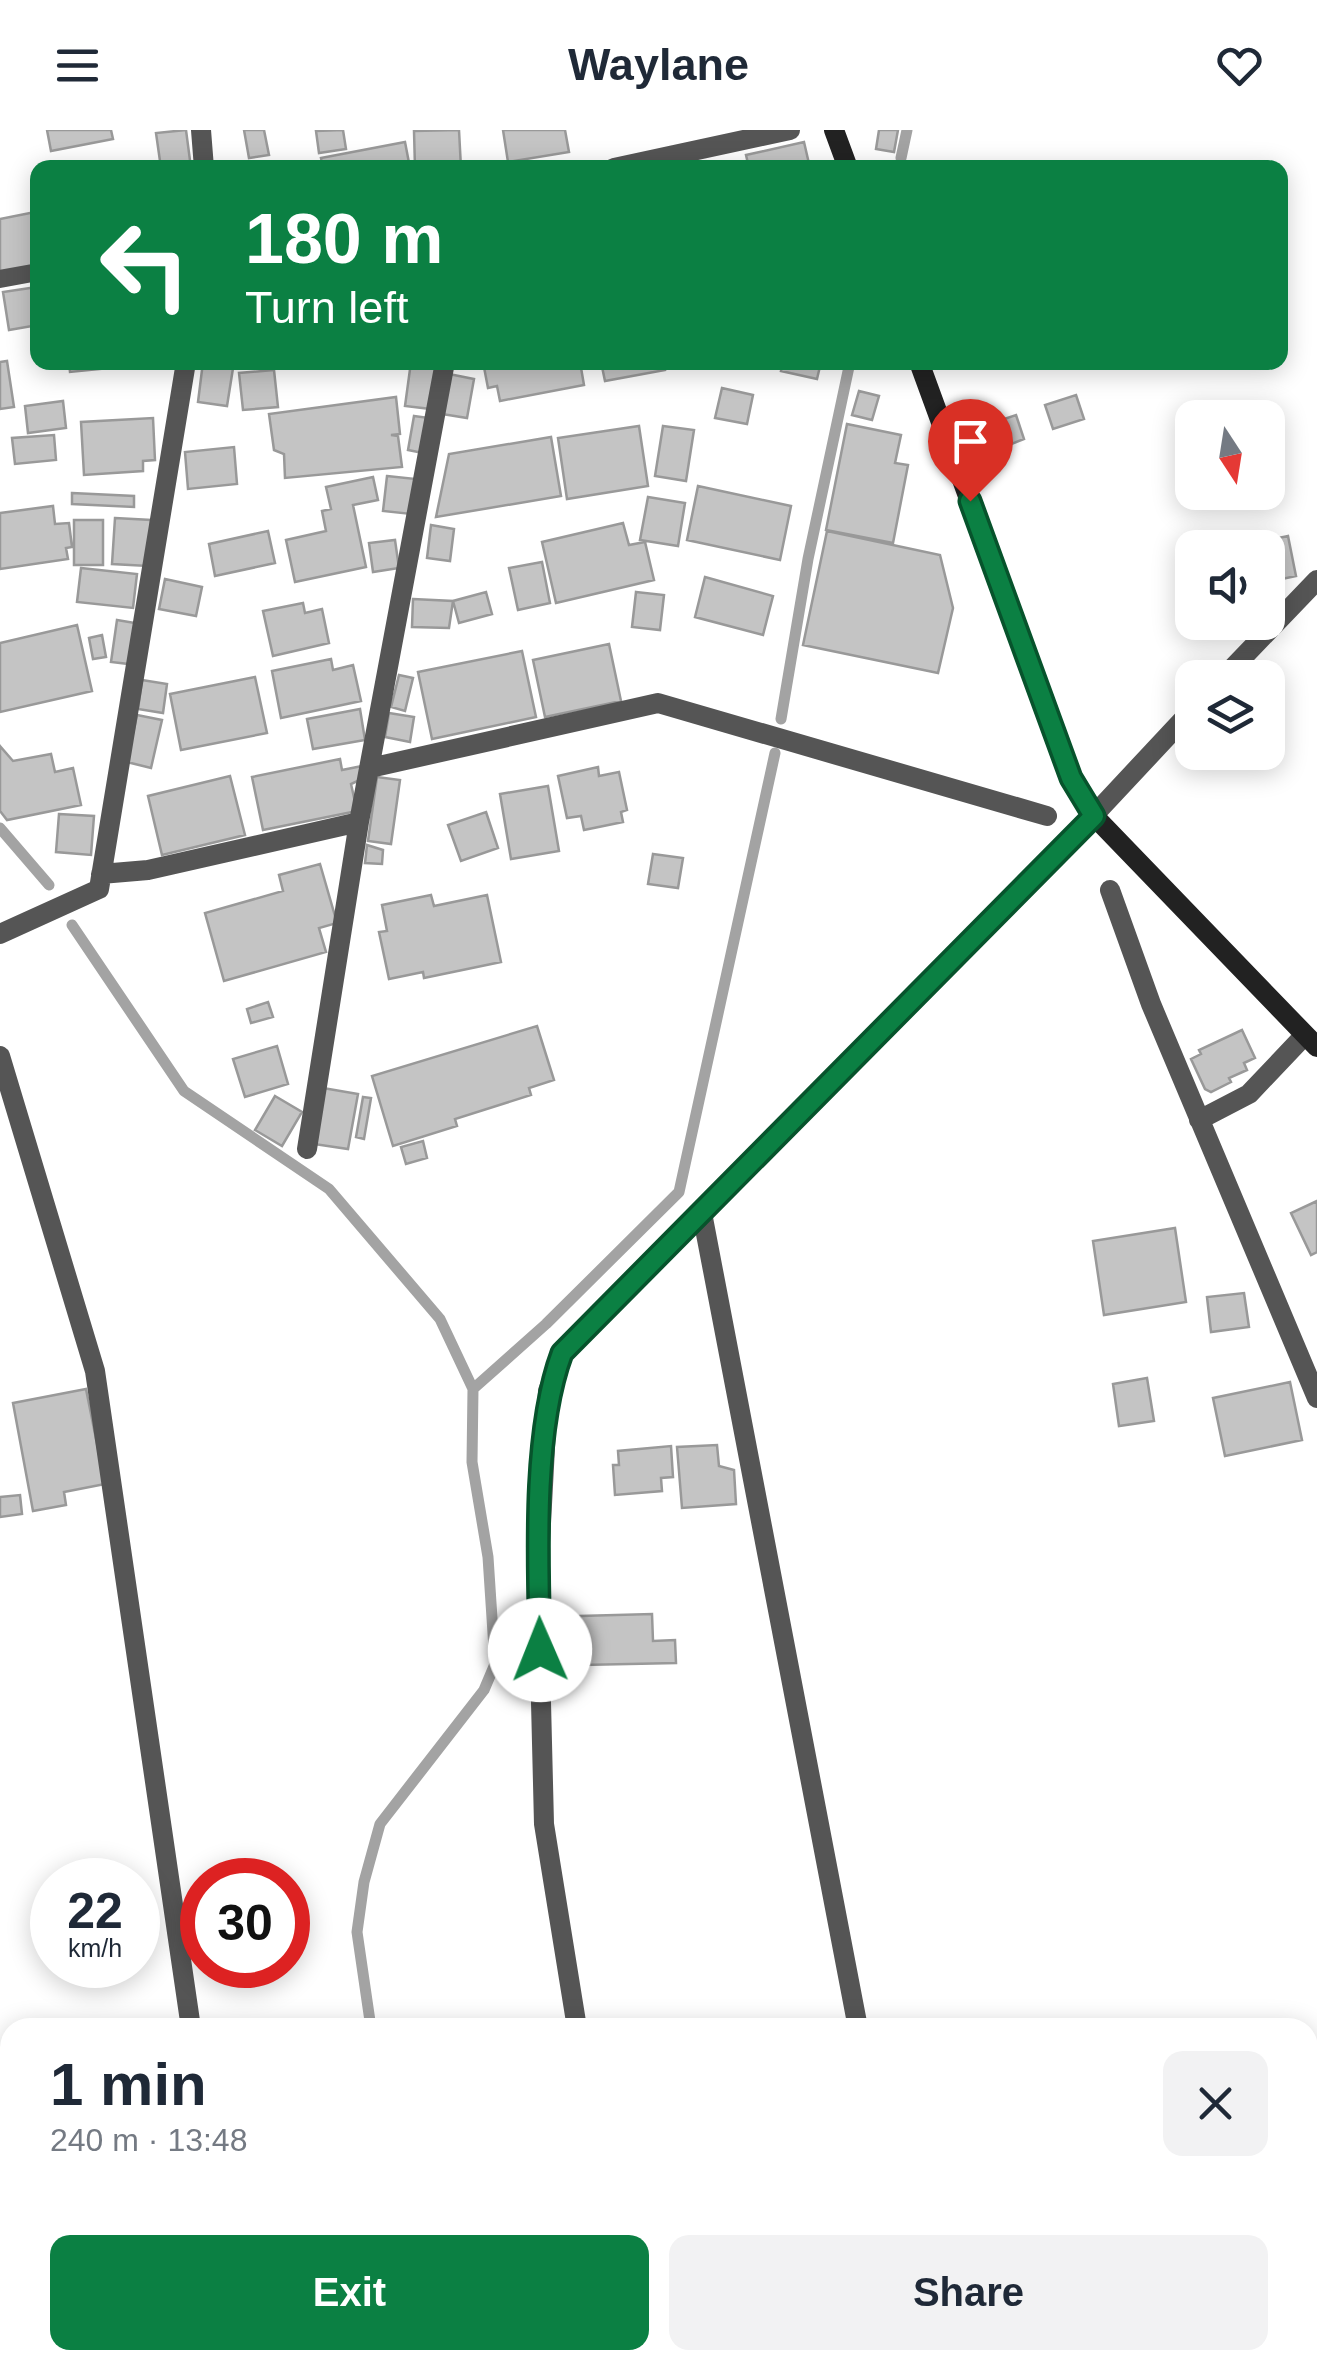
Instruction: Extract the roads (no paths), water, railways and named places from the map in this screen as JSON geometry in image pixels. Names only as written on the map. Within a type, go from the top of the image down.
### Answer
[{"type":"street","points":[[202,130],[204,160]]},
{"type":"street","points":[[651,160],[790,130]]},
{"type":"street","points":[[834,130],[845,160]]},
{"type":"street","points":[[0,934],[99,889],[185,370]]},
{"type":"street","points":[[307,1150],[359,822],[443,370]]},
{"type":"street","points":[[922,370],[1071,778],[1094,816],[1310,1041],[1250,1094],[1199,1120]]},
{"type":"street","points":[[1240,660],[1317,580]]},
{"type":"street","points":[[370,768],[658,703],[1047,816]]},
{"type":"street","points":[[575,2018],[544,1824],[538,1580],[548,1391],[562,1353],[1094,816],[1175,728]]},
{"type":"street","points":[[101,874],[148,870],[359,822]]},
{"type":"street","points":[[1110,890],[1199,1120],[1317,1398]]},
{"type":"street","points":[[0,1056],[95,1371],[190,2018]]},
{"type":"street","points":[[702,1213],[856,2018]]},
{"type":"lane","points":[[0,279],[30,273]]},
{"type":"waterway","points":[[901,158],[907,130]]},
{"type":"waterway","points":[[781,719],[808,559],[848,370]]},
{"type":"waterway","points":[[370,2018],[357,1932],[364,1882],[380,1824],[484,1690],[495,1664],[488,1557],[472,1462],[473,1389],[546,1324],[679,1192],[775,753]]},
{"type":"waterway","points":[[0,828],[49,885]]},
{"type":"waterway","points":[[72,925],[184,1091],[329,1189],[440,1319],[473,1389]]}]
